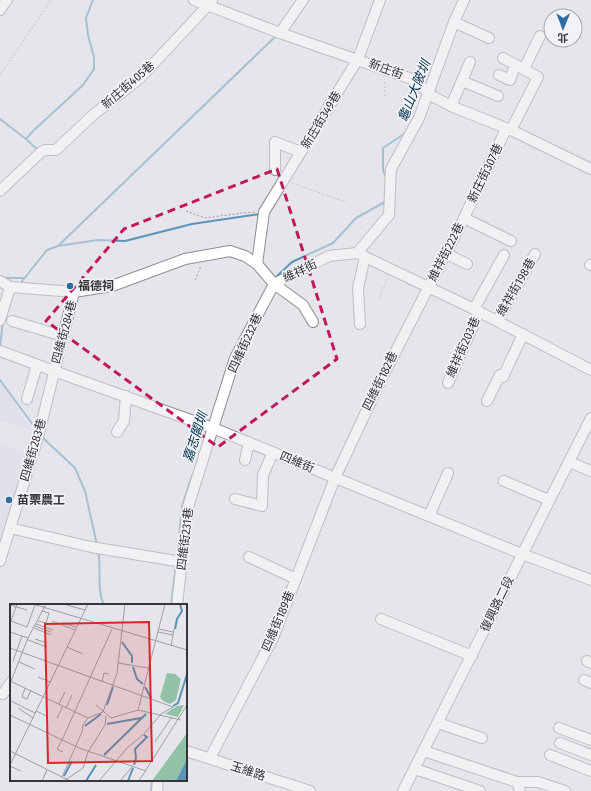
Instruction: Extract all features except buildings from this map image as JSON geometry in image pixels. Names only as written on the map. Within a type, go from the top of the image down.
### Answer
[{"type":"street","points":[[0,10],[7,0]]},
{"type":"street","name":"新庄街","points":[[194,0],[210,3],[280,33],[412,79],[434,97],[451,106],[508,129],[591,169]]},
{"type":"street","points":[[280,33],[303,0]]},
{"type":"street","name":"新庄街349巷","points":[[264,212],[358,59],[380,0]]},
{"type":"street","points":[[360,324],[358,288],[361,255],[389,215],[391,170],[419,118],[454,22],[464,0]]},
{"type":"street","name":"新庄街405巷","points":[[0,191],[41,152],[45,150],[56,150],[93,115],[140,78],[210,3]]},
{"type":"street","points":[[454,22],[489,38]]},
{"type":"street","points":[[499,75],[510,80],[540,36]]},
{"type":"street","points":[[503,58],[520,67]]},
{"type":"street","points":[[451,106],[470,62]]},
{"type":"street","name":"新庄街307巷","points":[[464,218],[508,129],[538,77],[520,67]]},
{"type":"street","points":[[462,81],[498,96]]},
{"type":"street","points":[[274,170],[275,142],[302,152]]},
{"type":"street","points":[[257,264],[264,212]]},
{"type":"street","points":[[464,218],[511,241]]},
{"type":"street","name":"維祥街222巷","points":[[428,286],[464,218]]},
{"type":"street","name":"維祥街","points":[[0,281],[10,287],[74,292],[112,286],[185,258],[230,251],[244,256],[257,264],[274,284],[329,256],[361,255],[477,310],[591,370]]},
{"type":"street","points":[[445,253],[467,264]]},
{"type":"street","name":"維祥街198巷","points":[[497,321],[535,254]]},
{"type":"street","name":"維祥街203巷","points":[[448,382],[477,310],[504,255]]},
{"type":"street","points":[[274,284],[303,305],[312,322]]},
{"type":"street","name":"四維街232巷","points":[[213,428],[235,358],[274,284]]},
{"type":"street","name":"四維街182巷","points":[[335,478],[380,382],[428,286]]},
{"type":"street","points":[[0,320],[10,287]]},
{"type":"street","name":"四維街284巷","points":[[54,371],[74,292]]},
{"type":"street","points":[[12,321],[63,336]]},
{"type":"street","points":[[486,401],[500,375],[503,377],[523,334]]},
{"type":"street","name":"四維街","points":[[0,351],[213,428],[522,554],[591,580]]},
{"type":"street","points":[[27,399],[37,365]]},
{"type":"street","name":"四維街283巷","points":[[0,561],[38,437],[54,371]]},
{"type":"street","points":[[117,432],[124,421],[126,396]]},
{"type":"street","name":"復興路二段","points":[[403,791],[591,418]]},
{"type":"street","name":"四維街231巷","points":[[177,604],[188,507],[213,428]]},
{"type":"street","points":[[245,460],[249,442]]},
{"type":"street","points":[[235,499],[262,506],[263,475],[273,452]]},
{"type":"street","points":[[569,462],[591,471]]},
{"type":"street","points":[[429,516],[448,473]]},
{"type":"street","name":"四維街189巷","points":[[210,758],[273,638],[335,478]]},
{"type":"street","points":[[504,481],[549,500]]},
{"type":"street","points":[[10,528],[90,546],[182,562]]},
{"type":"street","points":[[249,557],[296,579]]},
{"type":"street","points":[[380,619],[472,656]]},
{"type":"street","points":[[5,695],[10,684]]},
{"type":"street","points":[[438,723],[482,738]]},
{"type":"street","points":[[559,728],[591,740]]},
{"type":"street","points":[[560,743],[591,756]]},
{"type":"street","name":"玉維路","points":[[187,751],[310,791]]},
{"type":"street","points":[[424,751],[519,786],[538,782],[565,791]]},
{"type":"street","points":[[550,756],[591,772]]},
{"type":"street","points":[[415,769],[480,791]]},
{"type":"street","points":[[157,791],[158,781]]},
{"type":"path","points":[[0,75],[51,0]]},
{"type":"path","points":[[385,69],[385,96]]},
{"type":"path","points":[[284,180],[346,202]]},
{"type":"path","points":[[186,211],[205,218],[264,212]]},
{"type":"path","points":[[195,280],[204,255]]},
{"type":"path","points":[[379,299],[392,270]]},
{"type":"highlighted area","points":[[277,169],[337,359],[218,447],[46,321],[124,229]]},
{"type":"shaded area","points":[[0,382],[32,430],[0,420]]},
{"type":"shaded area","name":"苗栗農工","points":[[0,444],[31,454],[0,556]]},
{"type":"waterway","points":[[39,151],[26,139],[83,85],[94,69],[94,57],[88,35],[86,18],[93,0]]},
{"type":"waterway","points":[[59,245],[276,36]]},
{"type":"waterway","points":[[0,119],[26,139]]},
{"type":"waterway","name":"龜山大陂圳","points":[[386,178],[383,170],[383,148],[407,132]]},
{"type":"waterway","name":"龜山大陂圳","points":[[275,278],[292,262],[333,243],[356,218],[385,202],[385,200]]},
{"type":"waterway","points":[[19,285],[47,250],[58,246],[98,240],[125,241],[192,224],[260,214],[259,216]]},
{"type":"waterway","points":[[4,278],[23,278]]},
{"type":"waterway","points":[[0,347],[3,321]]},
{"type":"waterway","name":"嘉志閣圳","points":[[223,381],[228,364]]},
{"type":"waterway","points":[[0,380],[36,429]]},
{"type":"waterway","points":[[42,437],[75,468],[85,491],[97,545]]},
{"type":"waterway","name":"嘉志閣圳","points":[[177,558],[182,506],[192,476]]},
{"type":"waterway","points":[[98,551],[100,565],[100,592],[104,604]]},
{"type":"waterway","name":"嘉志閣圳","points":[[171,604],[176,564]]},
{"type":"waterway","name":"嘉志閣圳","points":[[151,791],[152,781]]},
{"type":"place","name":"福德祠","points":[[70,286]]},
{"type":"place","name":"苗栗農工","points":[[9,500]]}]
